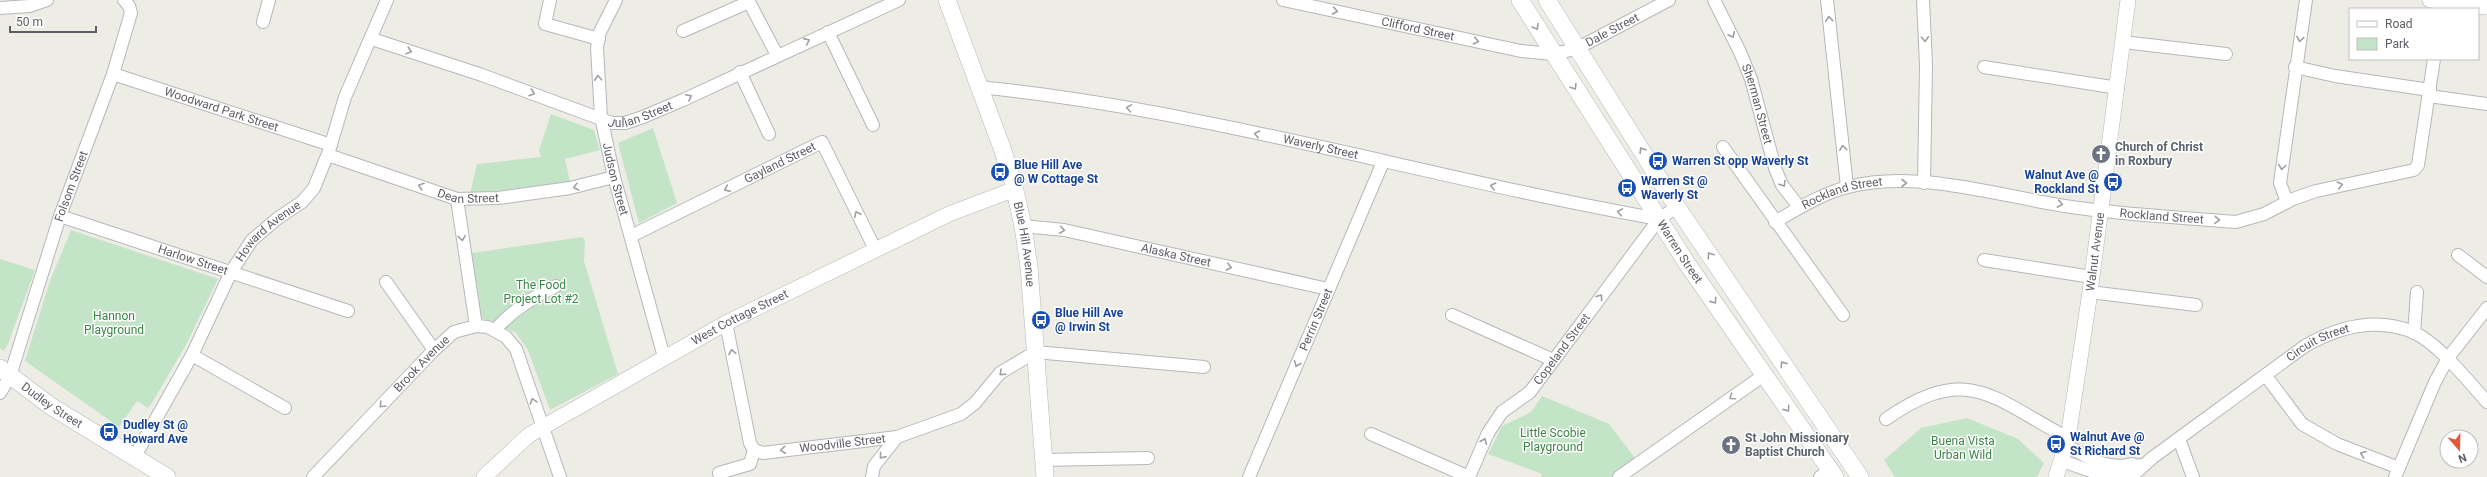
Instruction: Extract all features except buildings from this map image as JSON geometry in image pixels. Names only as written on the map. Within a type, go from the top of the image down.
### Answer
[{"type":"main road","name":"Blue Hill Avenue","points":[[947,0],[1015,189],[1023,226],[1029,267],[1045,477]]},
{"type":"main road","name":"Warren Street","points":[[1520,0],[1658,219],[1764,375],[1828,475]]},
{"type":"main road","name":"Warren Street","points":[[1547,0],[1576,49],[1677,207],[1860,477]]},
{"type":"main road","name":"Dudley Street","points":[[5,372],[52,406],[167,477]]},
{"type":"street","points":[[0,8],[29,6],[47,0]]},
{"type":"street","name":"Folsom Street","points":[[0,393],[5,372],[60,216],[113,74],[131,12],[130,6],[124,0]]},
{"type":"street","points":[[263,22],[269,0]]},
{"type":"street","name":"Howard Avenue","points":[[134,458],[192,355],[231,272],[252,240],[274,221],[302,202],[314,188],[329,150],[345,97],[372,39],[387,0]]},
{"type":"street","points":[[550,0],[545,24],[599,39]]},
{"type":"street","name":"Judson Street","points":[[616,0],[599,39],[601,117],[614,177],[631,236],[644,293],[664,357]]},
{"type":"street","name":"Julian Street","points":[[372,39],[601,117],[612,123],[625,123],[643,117],[899,0]]},
{"type":"street","name":"Clifford Street","points":[[1283,0],[1522,51],[1553,54]]},
{"type":"street","name":"Dale Street","points":[[1553,54],[1576,49],[1669,0]]},
{"type":"street","name":"Sherman Street","points":[[1714,0],[1740,52],[1751,79],[1775,168],[1782,185],[1799,207]]},
{"type":"street","points":[[1827,0],[1847,187]]},
{"type":"street","points":[[1923,0],[1926,65],[1924,182]]},
{"type":"street","name":"Walnut Avenue","points":[[2056,477],[2067,441],[2090,292],[2118,88],[2128,0]]},
{"type":"street","points":[[2287,202],[2280,183],[2295,66],[2306,0]]},
{"type":"street","points":[[683,31],[748,1],[777,55]]},
{"type":"street","points":[[2437,3],[2487,7]]},
{"type":"street","points":[[828,32],[873,125]]},
{"type":"street","points":[[2123,42],[2226,54]]},
{"type":"street","name":"Rockland Street","points":[[1775,222],[1799,207],[1847,187],[1872,183],[1924,182],[2102,210],[2236,222],[2264,214],[2287,202],[2316,191],[2414,170],[2418,165],[2434,60]]},
{"type":"street","points":[[2295,66],[2335,76],[2487,104]]},
{"type":"street","points":[[1984,67],[2118,88]]},
{"type":"street","points":[[740,72],[769,134]]},
{"type":"street","name":"Woodward Park Street","points":[[113,74],[329,150]]},
{"type":"street","name":"Waverly Street","points":[[979,87],[1085,100],[1160,113],[1561,202],[1658,219]]},
{"type":"street","name":"Gayland Street","points":[[631,236],[822,142],[875,250]]},
{"type":"street","points":[[1723,147],[1775,222],[1843,315]]},
{"type":"street","name":"Dean Street","points":[[329,150],[458,199],[498,198],[570,188],[614,177]]},
{"type":"street","name":"Perrin Street","points":[[1249,477],[1383,162]]},
{"type":"street","name":"West Cottage Street","points":[[484,477],[529,435],[726,323],[949,214],[1015,189]]},
{"type":"street","points":[[458,199],[476,326]]},
{"type":"street","points":[[1658,219],[1677,207]]},
{"type":"street","name":"Harlow Street","points":[[60,216],[348,311]]},
{"type":"street","name":"Copeland Street","points":[[1469,477],[1488,433],[1502,412],[1530,392],[1658,219]]},
{"type":"street","name":"Alaska Street","points":[[1023,226],[1064,230],[1328,289]]},
{"type":"street","points":[[2458,255],[2487,277]]},
{"type":"street","points":[[1984,260],[2092,277]]},
{"type":"street","points":[[386,282],[434,350]]},
{"type":"street","points":[[556,286],[534,296],[503,320],[495,330],[516,349],[560,477]]},
{"type":"street","points":[[2090,292],[2196,305]]},
{"type":"street","points":[[2414,333],[2417,292]]},
{"type":"street","points":[[2266,376],[2302,424],[2337,444],[2397,472],[2435,382],[2448,358],[2487,308]]},
{"type":"street","points":[[1452,315],[1553,360]]},
{"type":"street","points":[[719,473],[750,464],[754,450],[750,443],[726,323]]},
{"type":"street","name":"Circuit Street","points":[[2131,477],[2152,458],[2305,346],[2327,333],[2352,326],[2377,324],[2414,333],[2448,358],[2487,402]]},
{"type":"street","name":"Brook Avenue","points":[[313,477],[434,350],[454,332],[476,326],[495,330]]},
{"type":"street","points":[[1035,352],[1204,367]]},
{"type":"street","name":"Woodville Street","points":[[754,450],[763,452],[897,437],[961,414],[975,403],[1000,373],[1035,352]]},
{"type":"street","points":[[192,355],[285,408]]},
{"type":"street","points":[[1619,477],[1764,375]]},
{"type":"street","name":"Circuit Street","points":[[1886,419],[1925,395],[1962,388],[1982,391],[2108,466],[2120,468],[2152,458]]},
{"type":"street","points":[[1371,434],[1469,477]]},
{"type":"street","points":[[872,477],[874,466],[897,437]]},
{"type":"street","points":[[2179,439],[2193,477]]},
{"type":"street","points":[[1043,460],[1148,458]]},
{"type":"street","name":"Circuit Street","points":[[2062,461],[2094,474],[2117,476],[2152,458]]},
{"type":"green space","points":[[551,114],[594,130],[600,150],[565,159],[570,182],[470,194],[477,164],[541,157],[539,150]]},
{"type":"green space","points":[[653,128],[677,203],[639,223],[618,143]]},
{"type":"green space","name":"Hannon Playground","points":[[71,230],[218,279],[186,345],[153,401],[148,408],[137,401],[119,427],[25,361],[50,281]]},
{"type":"green space","name":"The Food Project Lot #2","points":[[582,237],[585,240],[584,261],[618,374],[550,410],[528,350],[516,333],[480,317],[472,253]]},
{"type":"green space","points":[[0,259],[35,270],[8,344],[4,351],[0,348]]},
{"type":"green space","name":"Little Scobie Playground","points":[[1542,396],[1609,424],[1635,458],[1611,477],[1541,477],[1542,474],[1488,454],[1502,426],[1531,412]]},
{"type":"green space","name":"Buena Vista Urban Wild","points":[[1967,418],[2018,439],[2044,463],[2037,477],[1895,477],[1884,460],[1921,428]]},
{"type":"place","name":"Church of Christ in Roxbury","points":[[2101,154]]},
{"type":"place","name":"Warren St opp Waverly St","points":[[1658,161]]},
{"type":"place","name":"Blue Hill Ave @ W Cottage St","points":[[1000,172]]},
{"type":"place","name":"Walnut Ave @ Rockland St","points":[[2113,182]]},
{"type":"place","name":"Warren St @ Waverly St","points":[[1627,188]]},
{"type":"place","name":"Blue Hill Ave @ Irwin St","points":[[1041,320]]},
{"type":"place","name":"Dudley St @ Howard Ave","points":[[109,432]]},
{"type":"place","name":"Walnut Ave @ St Richard St","points":[[2056,444]]},
{"type":"place","name":"St John Missionary Baptist Church","points":[[1731,445]]}]
